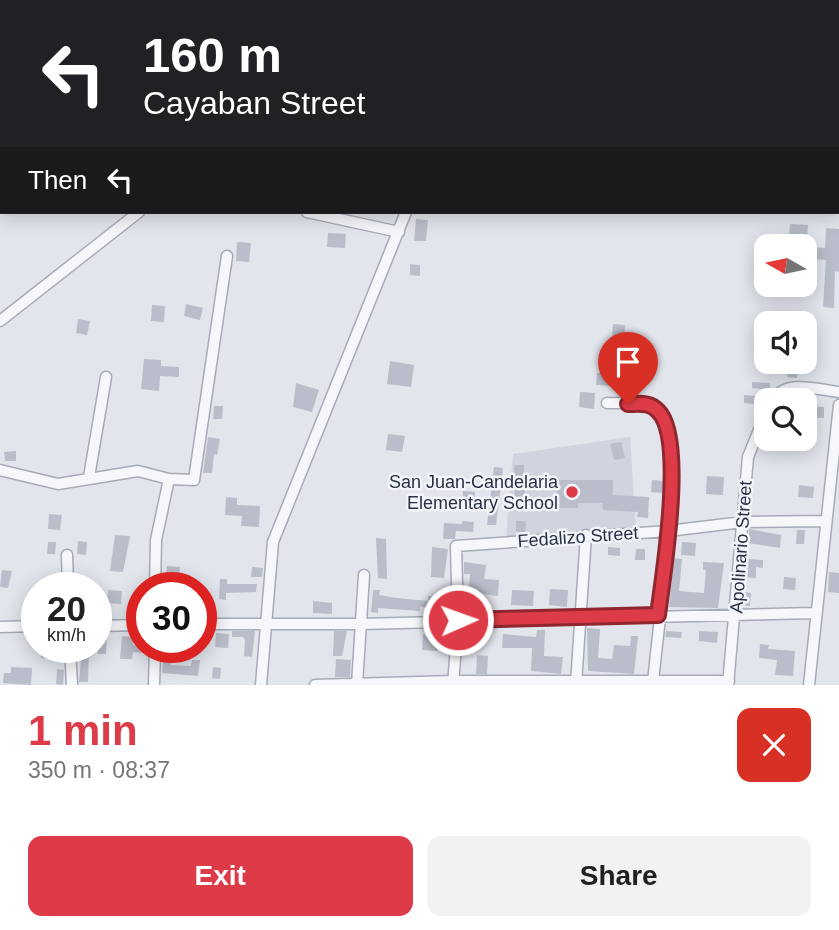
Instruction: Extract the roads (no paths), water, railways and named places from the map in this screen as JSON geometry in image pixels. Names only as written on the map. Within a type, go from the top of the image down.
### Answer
[{"type":"street","points":[[0,321],[136,214]]},
{"type":"street","points":[[316,214],[399,232]]},
{"type":"street","points":[[261,685],[264,623],[273,542],[284,508],[405,214]]},
{"type":"street","points":[[0,470],[58,484],[138,471],[169,479],[194,480],[227,256]]},
{"type":"street","points":[[89,477],[106,377]]},
{"type":"street","points":[[786,388],[804,388]]},
{"type":"street","points":[[817,390],[839,393]]},
{"type":"street","points":[[607,403],[649,404],[660,412],[671,448],[668,531],[653,683]]},
{"type":"street","points":[[809,685],[814,613],[839,405]]},
{"type":"street","name":"Apolinario Street","points":[[729,683],[748,457],[754,442]]},
{"type":"street","points":[[155,572],[156,540],[169,479]]},
{"type":"street","name":"Fedalizo Street","points":[[458,620],[456,545],[668,531],[743,522],[825,521]]},
{"type":"street","points":[[576,683],[586,535]]},
{"type":"street","points":[[67,555],[68,572]]},
{"type":"street","points":[[357,685],[364,575]]},
{"type":"street","points":[[217,624],[360,624],[582,616],[736,617],[814,613]]},
{"type":"street","points":[[454,683],[458,620]]},
{"type":"street","points":[[0,627],[21,626]]},
{"type":"street","points":[[71,663],[72,685]]},
{"type":"street","points":[[154,685],[155,663]]},
{"type":"street","points":[[315,685],[729,683]]},
{"type":"place","name":"San Juan-Candelaria Elementary School","points":[[572,492]]}]
